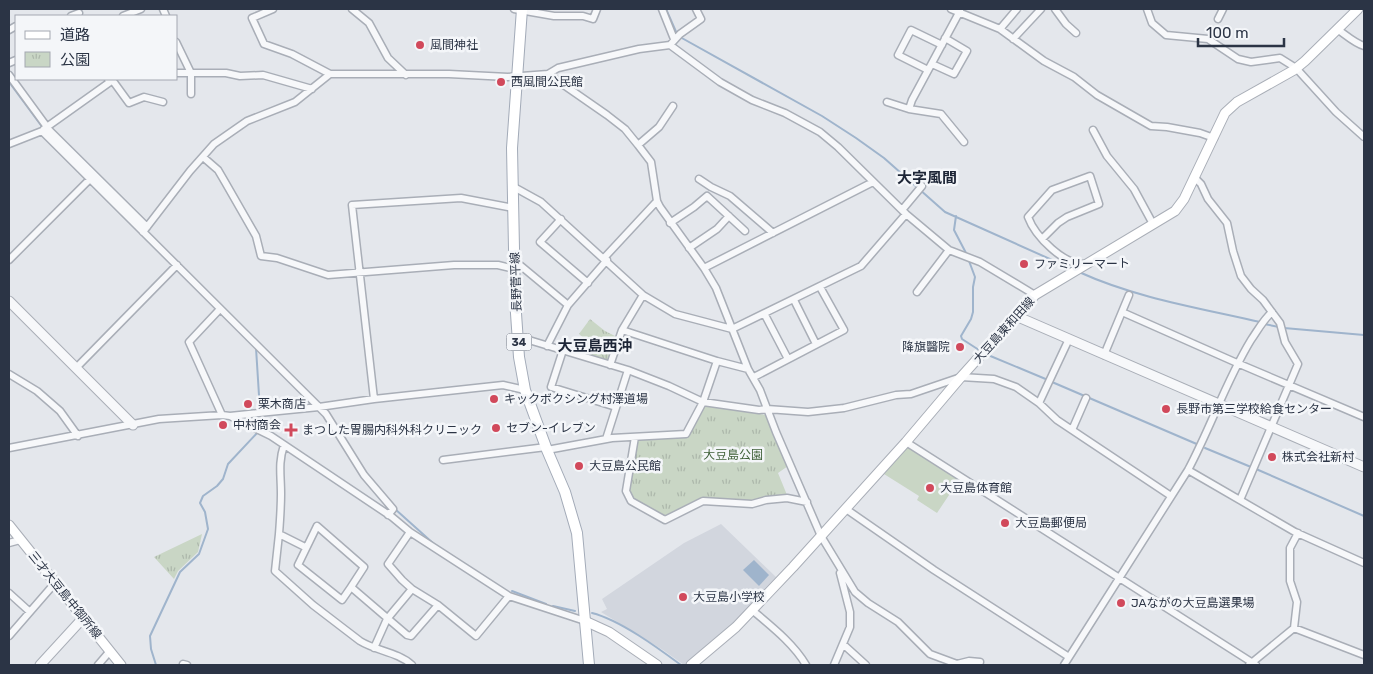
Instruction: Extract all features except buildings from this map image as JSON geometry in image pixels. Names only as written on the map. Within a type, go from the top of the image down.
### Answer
[{"type":"main road","name":"長野菅平線","points":[[519,9],[512,148],[519,357],[525,390],[546,448],[565,492],[577,533],[589,665]]},
{"type":"main road","name":"大豆島東和田線","points":[[691,665],[736,627],[821,536],[1035,295],[1174,211],[1184,199],[1225,113],[1237,102],[1296,68],[1358,9]]},
{"type":"main road","name":"三才大豆島中御所線","points":[[9,525],[121,665]]},
{"type":"main road","points":[[585,621],[609,632],[657,665]]},
{"type":"street","points":[[126,15],[141,9]]},
{"type":"street","points":[[273,9],[252,18],[264,44],[292,54],[330,74],[516,77],[548,74],[558,68],[675,39],[701,19],[696,9]]},
{"type":"street","points":[[352,9],[369,23],[388,58],[406,75]]},
{"type":"street","points":[[519,9],[554,16],[583,16],[593,19],[597,9]]},
{"type":"street","points":[[662,9],[675,39],[720,82],[752,100],[784,113],[820,132],[838,147],[904,212],[949,250],[980,262],[1035,295]]},
{"type":"street","points":[[952,9],[1000,29],[1044,61],[1074,77],[1097,95],[1151,126],[1200,133],[1214,138]]},
{"type":"street","points":[[1000,29],[1017,9]]},
{"type":"street","points":[[1013,39],[1041,9]]},
{"type":"street","points":[[1055,9],[1066,24],[1076,33]]},
{"type":"street","points":[[1147,9],[1152,23],[1166,35],[1208,39],[1238,59],[1258,62],[1280,58],[1296,68],[1336,112],[1364,137]]},
{"type":"street","points":[[1218,19],[1223,9]]},
{"type":"street","points":[[909,109],[960,11]]},
{"type":"street","points":[[1336,29],[1350,37],[1355,43],[1364,46]]},
{"type":"street","points":[[911,30],[943,42],[967,51],[954,74],[898,55],[911,30]]},
{"type":"street","points":[[178,46],[190,73],[191,94]]},
{"type":"street","points":[[178,73],[226,73],[240,76],[263,75],[312,89]]},
{"type":"street","points":[[145,229],[190,171],[214,144],[248,121],[295,102],[330,74]]},
{"type":"street","points":[[548,74],[625,129],[651,162],[657,201],[716,288],[748,369],[754,378],[821,536],[855,592],[868,603],[898,622],[930,654],[957,664],[969,661],[980,662]]},
{"type":"street","points":[[9,75],[44,129],[326,414],[364,475],[393,509],[388,515]]},
{"type":"street","points":[[9,144],[44,129],[112,80],[130,103],[144,97],[163,102]]},
{"type":"street","points":[[887,102],[909,109],[941,114],[964,142]]},
{"type":"street","points":[[638,145],[658,127],[673,106]]},
{"type":"street","points":[[1093,130],[1107,156],[1134,189],[1153,224]]},
{"type":"street","points":[[203,157],[218,170],[256,236],[261,256],[277,258],[328,275],[454,265],[515,265],[568,305]]},
{"type":"street","points":[[1042,239],[1067,217],[1099,204],[1090,176],[1052,190],[1029,214],[1028,219],[1042,239],[1052,250],[1070,261],[1087,264]]},
{"type":"street","points":[[9,260],[92,177]]},
{"type":"street","points":[[1194,177],[1201,184],[1212,204],[1227,223],[1232,251],[1241,276],[1272,312],[1281,327],[1285,342],[1298,364],[1240,500]]},
{"type":"street","points":[[699,179],[730,196],[773,233]]},
{"type":"street","points":[[704,268],[873,182]]},
{"type":"street","points":[[512,186],[541,202],[643,295],[675,314],[732,330],[861,266],[904,212],[920,187]]},
{"type":"street","points":[[670,222],[694,208],[707,196],[746,231]]},
{"type":"street","points":[[374,399],[352,205],[461,198],[514,208]]},
{"type":"street","points":[[547,346],[568,305],[588,283],[605,259],[657,201]]},
{"type":"street","points":[[689,248],[717,229],[729,216]]},
{"type":"street","points":[[561,220],[540,242],[588,283]]},
{"type":"street","points":[[917,292],[949,250]]},
{"type":"street","points":[[76,368],[177,265]]},
{"type":"street","points":[[754,378],[844,330],[820,287]]},
{"type":"street","points":[[610,364],[622,330],[643,295]]},
{"type":"street","points":[[1104,355],[1129,295]]},
{"type":"street","points":[[794,300],[816,344]]},
{"type":"street","points":[[9,301],[133,425]]},
{"type":"street","points":[[220,309],[189,342],[222,415]]},
{"type":"street","points":[[1122,312],[1364,417]]},
{"type":"street","points":[[1064,665],[1188,470],[1202,445],[1237,363],[1262,323],[1272,312]]},
{"type":"street","points":[[765,314],[788,359]]},
{"type":"street","points":[[1016,316],[1364,467]]},
{"type":"street","points":[[622,330],[717,361],[748,369]]},
{"type":"street","points":[[519,338],[628,370],[703,402],[759,410],[808,412],[844,408],[896,395],[911,394],[961,377],[994,379],[1016,387],[1039,403],[1057,420],[1171,496]]},
{"type":"street","points":[[1039,403],[1069,339]]},
{"type":"street","points":[[563,350],[551,387],[616,407]]},
{"type":"street","points":[[443,460],[606,439],[686,434],[703,402],[717,361]]},
{"type":"street","points":[[606,439],[628,370]]},
{"type":"street","points":[[9,374],[36,391],[60,411],[78,436]]},
{"type":"street","points":[[9,448],[159,419],[230,416],[503,385],[525,390]]},
{"type":"street","points":[[1072,430],[1086,398]]},
{"type":"street","points":[[230,416],[260,430],[284,445],[410,532],[509,596],[585,621]]},
{"type":"street","points":[[635,437],[626,491],[627,496],[630,501],[665,520],[703,501],[752,504],[766,500],[787,498],[807,502]]},
{"type":"street","points":[[906,442],[1252,664],[1294,628],[1297,602],[1290,581],[1290,548],[1298,533]]},
{"type":"street","points":[[284,445],[280,457],[281,498],[275,571],[313,606],[360,641],[396,655],[412,665]]},
{"type":"street","points":[[1188,470],[1298,533],[1364,562]]},
{"type":"street","points":[[846,509],[934,570],[1069,657]]},
{"type":"street","points":[[317,526],[364,567],[351,587],[342,600],[298,565],[317,526]]},
{"type":"street","points":[[410,532],[388,564],[412,589],[438,605],[476,636],[509,596]]},
{"type":"street","points":[[279,534],[305,548]]},
{"type":"street","points":[[9,543],[20,540]]},
{"type":"street","points":[[834,665],[850,627],[850,612],[839,567]]},
{"type":"street","points":[[9,636],[55,583]]},
{"type":"street","points":[[351,587],[387,619],[411,636],[438,605]]},
{"type":"street","points":[[374,648],[387,619],[412,589]]},
{"type":"street","points":[[9,593],[30,612]]},
{"type":"street","points":[[752,610],[802,658],[806,665]]},
{"type":"street","points":[[40,665],[84,617]]},
{"type":"street","points":[[1294,628],[1364,655]]},
{"type":"street","points":[[844,645],[866,665]]},
{"type":"street","points":[[98,665],[110,652]]},
{"type":"shaded area","name":"大豆島小学校","points":[[721,524],[777,578],[731,625],[687,665],[684,665],[601,612],[607,609],[602,599],[684,543]]},
{"type":"green space","points":[[590,319],[605,331],[617,337],[609,363],[582,354],[588,342],[579,334]]},
{"type":"green space","name":"大豆島公園","points":[[705,404],[766,415],[788,466],[778,473],[787,495],[764,497],[750,502],[702,499],[665,518],[631,498],[628,489],[637,439],[689,436]]},
{"type":"green space","name":"大豆島体育館","points":[[907,447],[959,480],[937,513],[917,500],[919,496],[884,474]]},
{"type":"green space","points":[[202,534],[198,552],[178,571],[174,579],[154,557]]},
{"type":"water","points":[[754,560],[769,575],[759,586],[743,570]]},
{"type":"waterway","points":[[666,9],[677,34]]},
{"type":"waterway","points":[[680,37],[822,116],[856,138],[884,158],[945,212],[1070,268]]},
{"type":"waterway","points":[[9,82],[43,128]]},
{"type":"waterway","points":[[1361,130],[1364,133]]},
{"type":"waterway","points":[[956,216],[954,230],[966,253]]},
{"type":"waterway","points":[[969,261],[975,277],[973,312],[961,336],[962,339],[979,350]]},
{"type":"waterway","points":[[1079,272],[1145,296],[1260,322]]},
{"type":"waterway","points":[[1264,324],[1279,327]]},
{"type":"waterway","points":[[1284,328],[1364,335]]},
{"type":"waterway","points":[[256,348],[260,411]]},
{"type":"waterway","points":[[988,355],[1048,380]]},
{"type":"waterway","points":[[1052,382],[1199,445]]},
{"type":"waterway","points":[[261,416],[261,428]]},
{"type":"waterway","points":[[156,665],[151,649],[150,636],[180,572],[199,554],[208,529],[205,512],[200,503],[203,496],[217,486],[223,479],[228,464],[258,432]]},
{"type":"waterway","points":[[1205,448],[1251,467]]},
{"type":"waterway","points":[[1256,469],[1364,516]]},
{"type":"waterway","points":[[395,509],[434,544]]},
{"type":"waterway","points":[[512,591],[546,604]]},
{"type":"waterway","points":[[553,606],[575,611]]},
{"type":"waterway","points":[[592,613],[626,628],[681,665]]},
{"type":"place","name":"風間神社","points":[[420,45]]},
{"type":"place","name":"西風間公民館","points":[[501,82]]},
{"type":"place","name":"ファミリーマート","points":[[1024,264]]},
{"type":"place","name":"降旗醫院","points":[[960,347]]},
{"type":"place","name":"キックボクシング村澤道場","points":[[494,399]]},
{"type":"place","name":"栗木商店","points":[[248,404]]},
{"type":"place","name":"長野市第三学校給食センター","points":[[1166,409]]},
{"type":"place","name":"中村商会","points":[[223,425]]},
{"type":"place","name":"セブン-イレブン","points":[[496,428]]},
{"type":"place","name":"まつした胃腸内科外科クリニック","points":[[291,430]]},
{"type":"place","name":"株式会社新村","points":[[1272,457]]},
{"type":"place","name":"大豆島公民館","points":[[579,466]]},
{"type":"place","name":"大豆島体育館","points":[[930,488]]},
{"type":"place","name":"大豆島郵便局","points":[[1005,523]]},
{"type":"place","name":"大豆島小学校","points":[[683,597]]},
{"type":"place","name":"JAながの大豆島選果場","points":[[1121,603]]},
{"type":"district","name":"大字風間","points":[[927,178]]},
{"type":"district","name":"大豆島西沖","points":[[595,346]]}]
